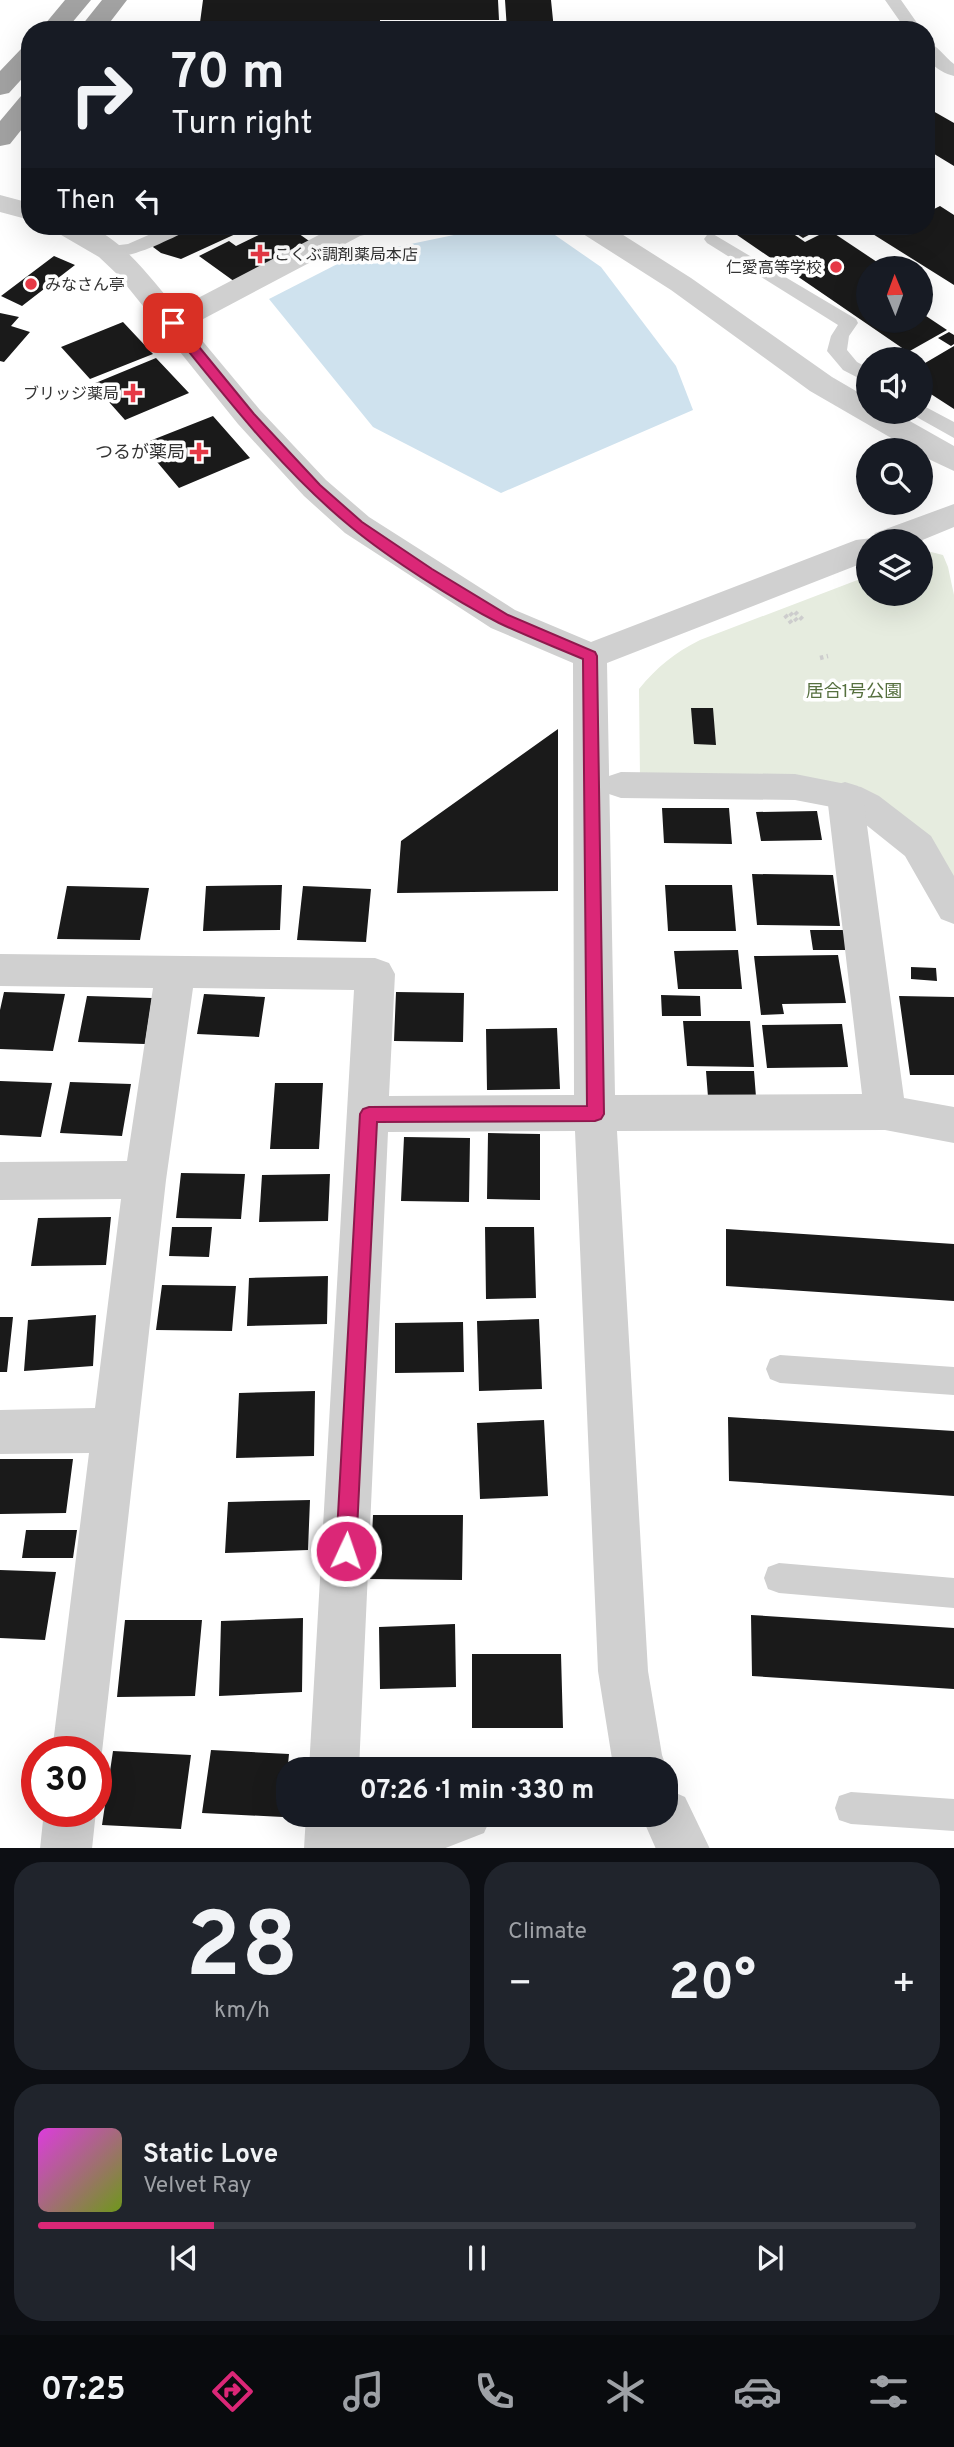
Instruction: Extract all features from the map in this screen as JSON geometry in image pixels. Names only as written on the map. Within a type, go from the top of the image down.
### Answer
[{"type":"highway","points":[[60,21],[79,0]]},
{"type":"highway","points":[[98,21],[115,0]]},
{"type":"highway","points":[[1,84],[21,63]]},
{"type":"highway","points":[[0,138],[21,113]]},
{"type":"street","points":[[0,202],[21,209]]},
{"type":"street","points":[[81,235],[109,251],[128,269],[249,417],[315,488],[357,525],[503,619],[590,656],[856,553]]},
{"type":"street","points":[[173,323],[340,235]]},
{"type":"street","points":[[604,235],[681,284],[821,384],[856,404]]},
{"type":"street","points":[[891,424],[954,460]]},
{"type":"street","points":[[918,529],[954,515]]},
{"type":"street","points":[[590,656],[595,1114],[628,1757]]},
{"type":"street","points":[[621,785],[795,787],[845,796],[867,806],[918,846],[954,909]]},
{"type":"street","points":[[845,796],[885,1112]]},
{"type":"street","points":[[0,970],[375,974],[335,1757]]},
{"type":"street","points":[[79,1736],[145,1180],[175,973]]},
{"type":"street","points":[[369,1114],[885,1112],[954,1125]]},
{"type":"street","points":[[0,1181],[145,1180]]},
{"type":"street","points":[[0,1432],[115,1430]]},
{"type":"street","points":[[66,1848],[68,1827]]},
{"type":"street","points":[[330,1848],[331,1827]]},
{"type":"street","points":[[365,1848],[429,1827]]},
{"type":"street","points":[[673,1827],[684,1848]]},
{"type":"lane","points":[[894,0],[909,21]]},
{"type":"lane","points":[[935,58],[954,71]]},
{"type":"lane","points":[[109,251],[132,249],[163,235]]},
{"type":"lane","points":[[713,239],[849,323],[840,336],[838,351],[856,370]]},
{"type":"lane","points":[[933,418],[954,431]]},
{"type":"lane","points":[[780,1369],[954,1381]]},
{"type":"lane","points":[[779,1577],[954,1593]]},
{"type":"lane","points":[[851,1808],[954,1815]]},
{"type":"path","points":[[820,658],[828,656]]},
{"type":"green space","name":"居合1号公園","points":[[933,552],[943,555],[954,595],[954,898],[869,801],[640,778],[639,689],[666,661],[700,640],[856,581],[856,606],[933,606]]},
{"type":"water","points":[[454,235],[555,235],[601,267],[676,366],[693,410],[501,493],[373,427],[269,299],[353,256]]},
{"type":"building","points":[[203,0],[498,0],[499,20],[380,21],[200,21]]},
{"type":"building","points":[[505,0],[551,0],[553,21],[506,21]]},
{"type":"building","points":[[935,112],[954,123],[954,166],[935,154]]},
{"type":"building","points":[[940,206],[954,215],[954,285],[933,272],[933,256],[908,256],[874,235],[935,235],[935,208]]},
{"type":"building","points":[[172,235],[233,235],[181,259],[161,253],[153,247],[157,241]]},
{"type":"building","points":[[259,235],[301,235],[319,248],[242,287],[199,256],[229,241],[236,246]]},
{"type":"building","points":[[737,235],[795,235],[805,242],[819,235],[836,235],[868,256],[856,256],[856,316]]},
{"type":"building","points":[[54,256],[75,265],[22,306],[1,296]]},
{"type":"building","points":[[0,313],[19,317],[11,326],[30,332],[4,362],[0,361]]},
{"type":"building","points":[[933,321],[947,330],[917,347],[901,347],[880,333],[933,333]]},
{"type":"building","points":[[123,322],[153,354],[90,379],[61,347]]},
{"type":"building","points":[[949,332],[954,335],[954,344],[951,346],[938,338]]},
{"type":"building","points":[[954,346],[954,409],[933,395],[933,358]]},
{"type":"building","points":[[156,358],[189,393],[125,420],[93,384]]},
{"type":"building","points":[[213,416],[250,458],[179,488],[142,444]]},
{"type":"building","points":[[691,708],[713,708],[716,745],[694,744]]},
{"type":"building","points":[[558,729],[558,891],[397,893],[401,841]]},
{"type":"building","points":[[662,808],[729,808],[732,844],[664,843]]},
{"type":"building","points":[[817,811],[822,840],[761,841],[756,812]]},
{"type":"building","points":[[752,874],[833,875],[840,926],[757,925]]},
{"type":"building","points":[[282,885],[280,930],[203,931],[206,886]]},
{"type":"building","points":[[665,885],[732,885],[736,931],[668,931]]},
{"type":"building","points":[[67,886],[149,888],[140,940],[57,939]]},
{"type":"building","points":[[303,886],[371,889],[366,942],[297,940]]},
{"type":"building","points":[[810,930],[848,930],[852,950],[813,950]]},
{"type":"building","points":[[738,950],[742,989],[678,989],[674,951]]},
{"type":"building","points":[[838,955],[846,1003],[782,1004],[784,1014],[761,1015],[754,956]]},
{"type":"building","points":[[911,967],[936,968],[937,981],[911,979]]},
{"type":"building","points":[[4,992],[65,994],[53,1051],[0,1049],[0,1010]]},
{"type":"building","points":[[396,992],[464,993],[463,1042],[394,1041]]},
{"type":"building","points":[[204,994],[265,997],[259,1037],[197,1034]]},
{"type":"building","points":[[661,995],[700,996],[701,1016],[662,1016]]},
{"type":"building","points":[[87,996],[152,998],[145,1044],[78,1042]]},
{"type":"building","points":[[899,996],[954,997],[954,1075],[910,1075]]},
{"type":"building","points":[[683,1021],[750,1021],[754,1067],[687,1066]]},
{"type":"building","points":[[842,1024],[848,1067],[767,1068],[762,1025]]},
{"type":"building","points":[[557,1028],[560,1089],[487,1090],[486,1029]]},
{"type":"building","points":[[706,1071],[754,1071],[756,1097],[708,1097]]},
{"type":"building","points":[[0,1081],[52,1083],[41,1137],[0,1135]]},
{"type":"building","points":[[70,1082],[131,1084],[122,1136],[60,1133]]},
{"type":"building","points":[[275,1083],[323,1083],[319,1149],[270,1149]]},
{"type":"building","points":[[488,1133],[540,1134],[540,1200],[487,1199]]},
{"type":"building","points":[[404,1137],[470,1138],[469,1202],[401,1201]]},
{"type":"building","points":[[181,1173],[245,1174],[241,1219],[176,1218]]},
{"type":"building","points":[[330,1174],[328,1221],[259,1222],[262,1175]]},
{"type":"building","points":[[111,1217],[106,1265],[31,1266],[38,1218]]},
{"type":"building","points":[[172,1227],[212,1227],[209,1257],[169,1256]]},
{"type":"building","points":[[485,1227],[534,1227],[536,1298],[486,1299]]},
{"type":"building","points":[[726,1229],[954,1244],[954,1301],[726,1286]]},
{"type":"building","points":[[328,1276],[327,1324],[247,1326],[249,1278]]},
{"type":"building","points":[[162,1285],[236,1286],[232,1331],[156,1330]]},
{"type":"building","points":[[96,1315],[93,1366],[24,1371],[28,1320]]},
{"type":"building","points":[[0,1317],[13,1317],[7,1372],[0,1372]]},
{"type":"building","points":[[539,1319],[542,1389],[479,1391],[477,1321]]},
{"type":"building","points":[[463,1322],[464,1372],[395,1373],[395,1323]]},
{"type":"building","points":[[315,1391],[314,1456],[236,1458],[239,1393]]},
{"type":"building","points":[[728,1417],[954,1431],[954,1496],[729,1481]]},
{"type":"building","points":[[544,1420],[548,1496],[480,1499],[477,1423]]},
{"type":"building","points":[[0,1459],[73,1459],[66,1513],[0,1514]]},
{"type":"building","points":[[310,1500],[308,1550],[225,1553],[228,1502]]},
{"type":"building","points":[[373,1515],[463,1515],[462,1580],[370,1579]]},
{"type":"building","points":[[26,1530],[77,1530],[73,1558],[22,1558]]},
{"type":"building","points":[[0,1570],[56,1572],[45,1640],[0,1638]]},
{"type":"building","points":[[751,1615],[954,1628],[954,1689],[752,1676]]},
{"type":"building","points":[[303,1618],[302,1692],[219,1696],[221,1621]]},
{"type":"building","points":[[125,1620],[202,1620],[195,1696],[117,1697]]},
{"type":"building","points":[[455,1624],[456,1687],[380,1689],[379,1627]]},
{"type":"building","points":[[472,1654],[561,1654],[563,1728],[472,1728]]},
{"type":"building","points":[[211,1750],[289,1754],[289,1757],[276,1757],[276,1817],[202,1813]]},
{"type":"building","points":[[113,1751],[191,1755],[181,1829],[112,1826]]},
{"type":"place","name":"こくぶ調剤薬局本店","points":[[260,254]]},
{"type":"place","name":"仁愛高等学校","points":[[836,267]]},
{"type":"place","name":"みなさん亭","points":[[31,284]]},
{"type":"place","name":"ブリッジ薬局","points":[[133,393]]},
{"type":"place","name":"つるが薬局","points":[[199,452]]},
{"type":"route","points":[[173,323],[249,417],[315,488],[357,525],[503,619],[590,656],[595,1114],[369,1114],[346,1551]]}]
